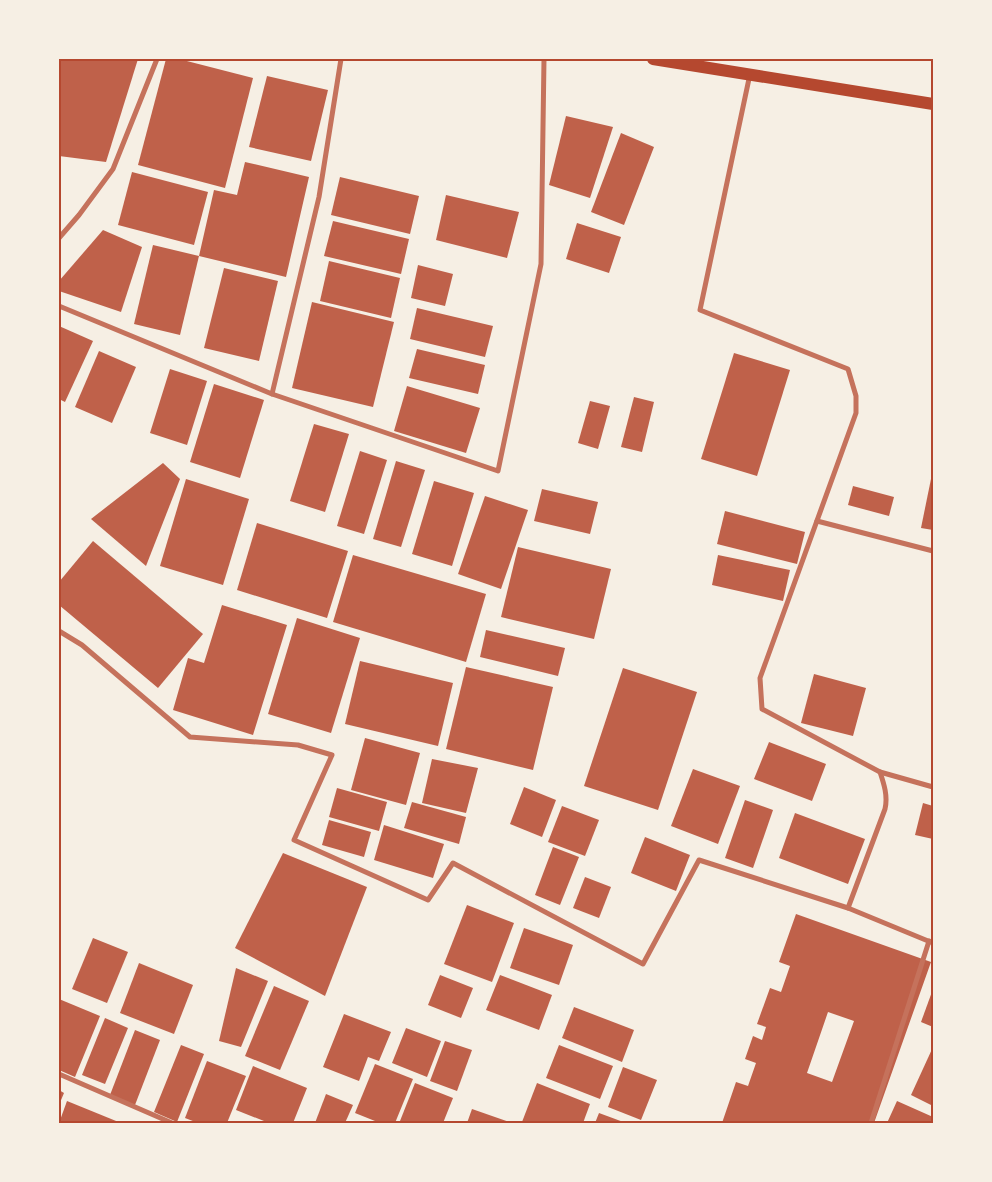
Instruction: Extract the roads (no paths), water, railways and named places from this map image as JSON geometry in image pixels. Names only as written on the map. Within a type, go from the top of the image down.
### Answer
[{"type":"main road","points":[[653,59],[750,73],[933,104]]},
{"type":"street","points":[[59,238],[79,215],[113,169],[157,59]]},
{"type":"street","points":[[272,394],[319,197],[341,59]]},
{"type":"street","points":[[59,306],[272,394],[498,471],[541,264],[544,59]]},
{"type":"street","points":[[750,73],[700,310],[848,369],[856,396],[856,413],[760,678],[762,709],[880,772],[933,787]]},
{"type":"street","points":[[817,521],[933,551]]},
{"type":"street","points":[[59,631],[82,645],[190,737],[298,745],[332,755],[294,840],[428,900],[453,863],[644,964],[698,860],[848,908],[931,942],[871,1123]]},
{"type":"street","points":[[848,908],[887,801],[880,772]]},
{"type":"street","points":[[59,1074],[172,1123]]}]
